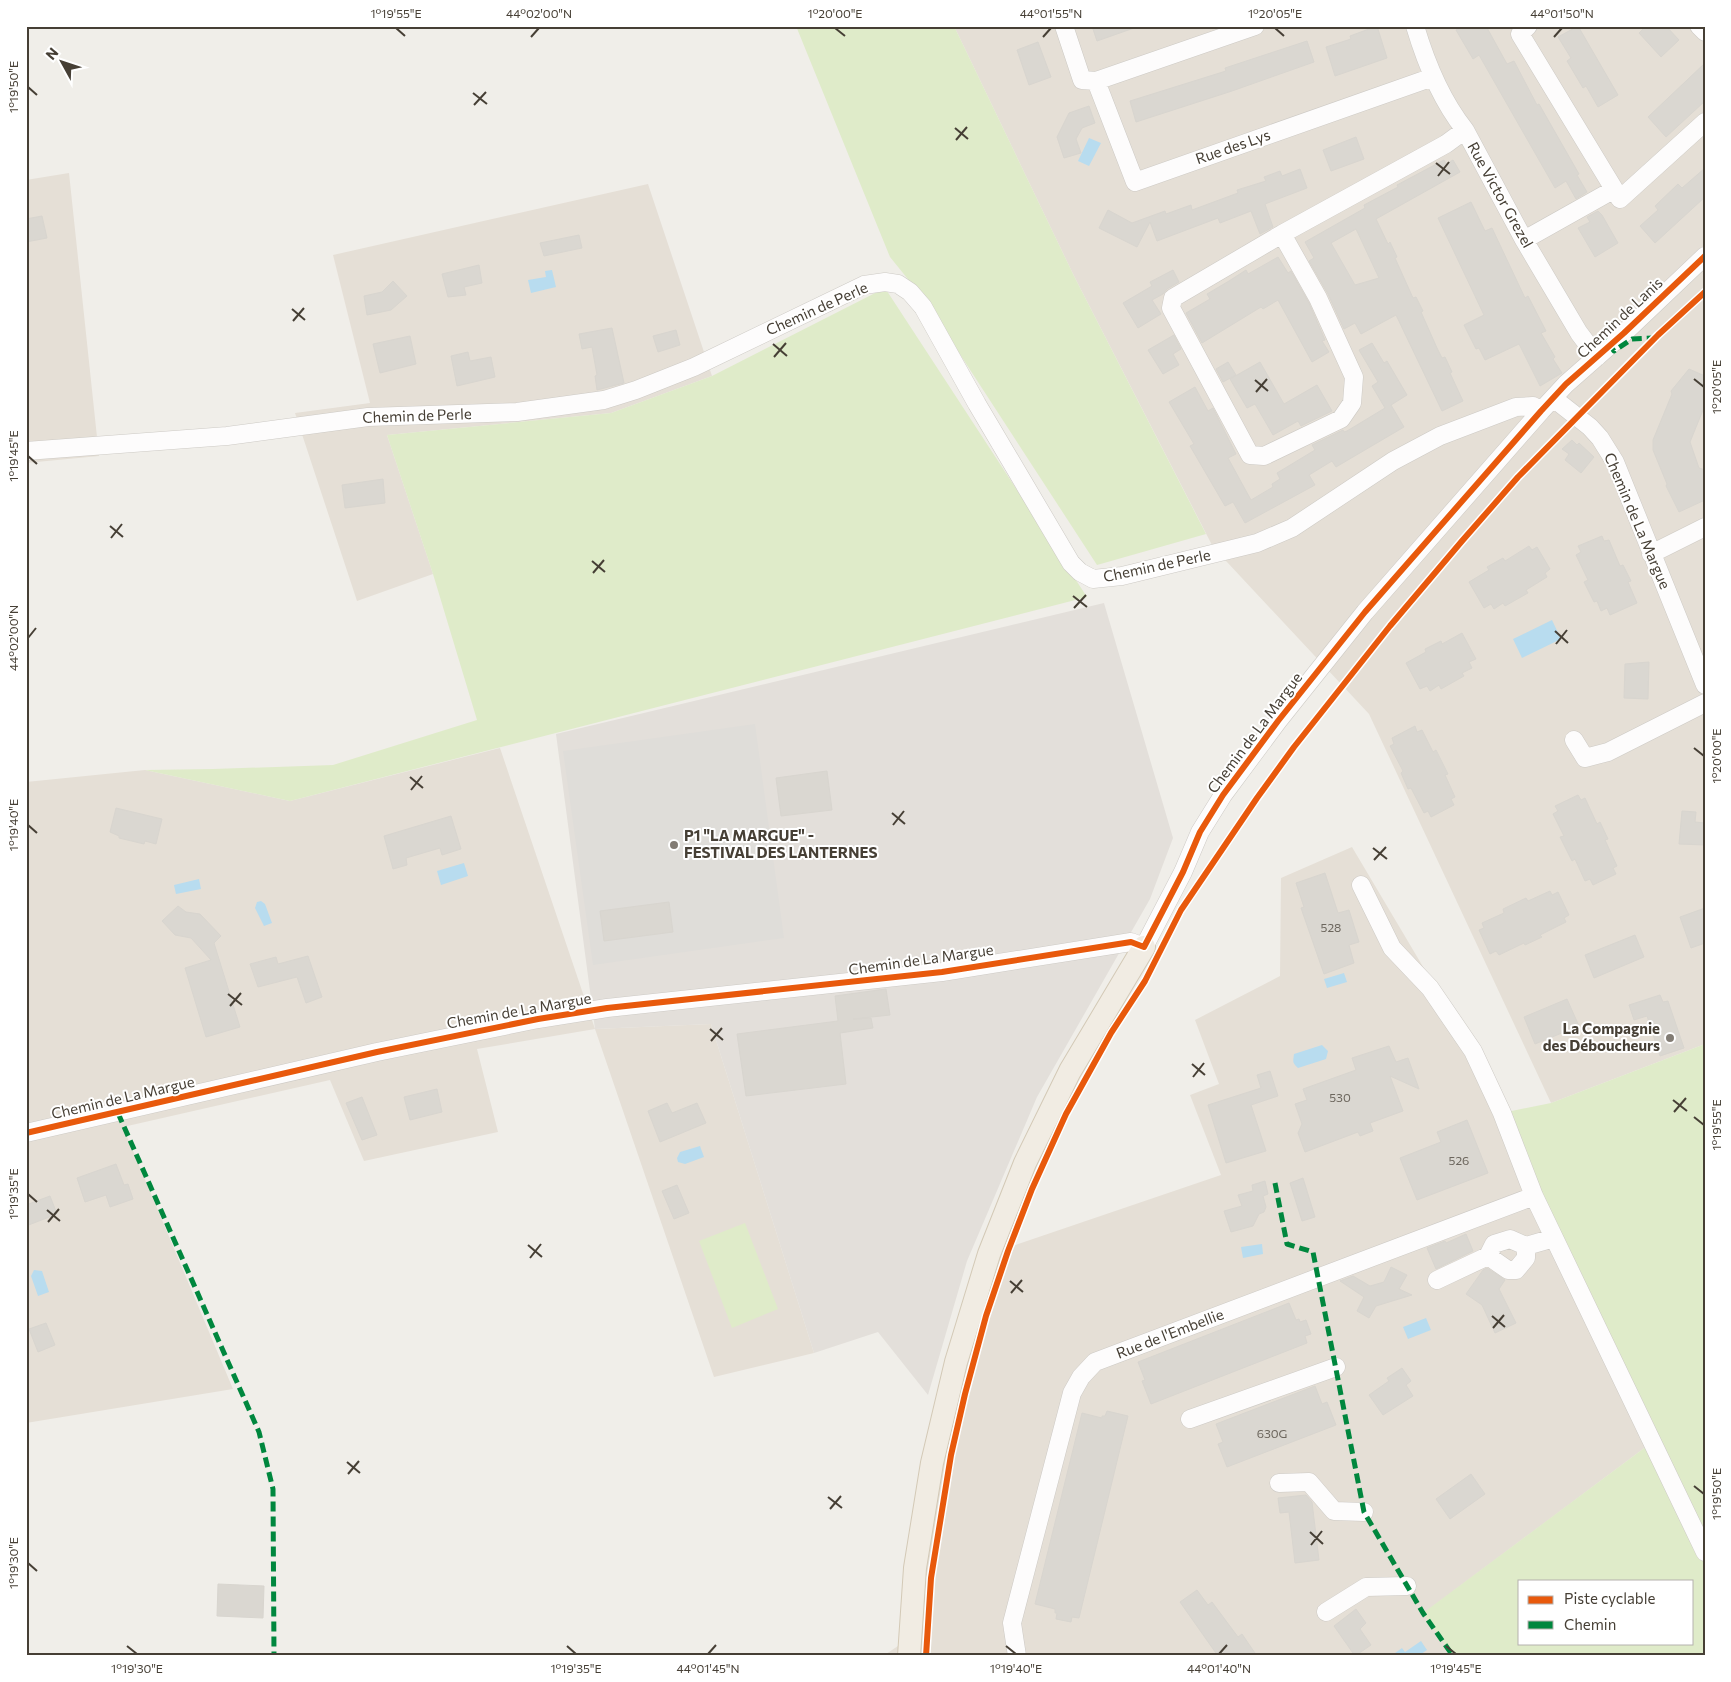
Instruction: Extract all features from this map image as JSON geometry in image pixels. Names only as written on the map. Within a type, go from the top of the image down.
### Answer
[{"type":"main road","points":[[909,1656],[915,1568],[932,1463],[956,1362],[989,1254],[1025,1163],[1070,1071],[1144,947]]},
{"type":"street","points":[[1064,26],[1082,80],[1096,81],[1255,26]]},
{"type":"street","name":"Rue Victor Grezel","points":[[1415,26],[1433,77],[1457,120],[1465,130],[1524,240],[1580,333],[1597,357]]},
{"type":"street","points":[[1528,26],[1520,34],[1620,199],[1705,122]]},
{"type":"street","points":[[1699,26],[1705,32]]},
{"type":"street","name":"Rue des Lys","points":[[1096,81],[1136,182],[1433,77]]},
{"type":"street","points":[[1282,234],[1318,298],[1354,377],[1352,403],[1341,419],[1264,456],[1250,455],[1170,308],[1173,298],[1282,234],[1446,144],[1465,130]]},
{"type":"street","points":[[1524,240],[1613,190]]},
{"type":"street","name":"Chemin de Lanis","points":[[1547,405],[1705,256]]},
{"type":"street","name":"Chemin de Perle","points":[[26,452],[227,436],[368,417],[517,412],[604,400],[636,390],[694,367],[864,286],[884,282],[898,284],[910,292],[923,307],[977,404],[1071,563],[1080,572],[1093,579],[1122,576],[1257,543],[1292,528],[1393,461],[1440,436],[1516,407],[1547,405]]},
{"type":"street","name":"Chemin de La Margue","points":[[26,1133],[377,1052],[538,1019],[607,1008],[942,972],[1132,942],[1144,947],[1183,872],[1200,832],[1223,795],[1278,721],[1365,612],[1547,405],[1578,417],[1600,438],[1615,462],[1705,685]]},
{"type":"street","points":[[1651,554],[1705,527]]},
{"type":"street","points":[[1574,740],[1585,758],[1608,752],[1705,702]]},
{"type":"street","points":[[1361,885],[1392,948],[1430,988],[1473,1051],[1502,1113],[1534,1196],[1705,1552]]},
{"type":"street","name":"Rue de l'Embellie","points":[[1017,1656],[1012,1623],[1072,1393],[1081,1377],[1095,1362],[1534,1196]]},
{"type":"street","points":[[1437,1280],[1488,1256],[1494,1244],[1510,1240],[1526,1246],[1554,1238]]},
{"type":"street","points":[[1488,1256],[1508,1270],[1516,1270],[1526,1258],[1526,1246]]},
{"type":"street","points":[[1190,1419],[1336,1368]]},
{"type":"street","points":[[1279,1483],[1309,1482],[1334,1511],[1364,1512]]},
{"type":"street","points":[[1326,1612],[1366,1587],[1408,1586]]},
{"type":"shaded area","points":[[954,26],[1705,26],[1705,1044],[1551,1103],[1369,714],[1213,547],[1074,276]]},
{"type":"shaded area","points":[[69,173],[99,456],[26,463],[26,180]]},
{"type":"shaded area","points":[[648,184],[712,376],[611,413],[387,435],[433,574],[357,601],[295,413],[370,403],[333,255]]},
{"type":"shaded area","points":[[1104,603],[1173,838],[1150,899],[1037,1097],[967,1261],[928,1395],[878,1332],[814,1353],[711,1024],[595,1029],[556,734]]},
{"type":"shaded area","name":"P1 \"LA MARGUE\" - FESTIVAL DES LANTERNES","points":[[755,724],[784,938],[593,965],[563,751]]},
{"type":"shaded area","points":[[500,748],[595,1029],[477,1049],[498,1132],[364,1161],[330,1080],[123,1127],[233,1389],[26,1423],[26,782],[145,770],[290,801]]},
{"type":"shaded area","points":[[1352,847],[1473,1051],[1651,1443],[1424,1613],[1453,1656],[883,1656],[910,1638],[915,1568],[989,1254],[1221,1175],[1190,1095],[1219,1084],[1195,1020],[1280,976],[1281,878]]},
{"type":"shaded area","points":[[711,1024],[814,1353],[714,1377],[595,1029]]},
{"type":"green space","points":[[796,26],[954,26],[1074,276],[1206,534],[1097,565],[924,299],[890,257]]},
{"type":"green space","points":[[885,288],[1087,597],[290,801],[145,770],[333,765],[477,720],[433,574],[387,435],[611,413],[712,376]]},
{"type":"green space","points":[[1705,1044],[1705,1656],[1453,1656],[1423,1613],[1651,1443],[1502,1113],[1551,1103]]},
{"type":"green space","points":[[745,1223],[778,1309],[732,1328],[699,1241]]},
{"type":"water","points":[[1089,138],[1101,143],[1089,166],[1078,161]]},
{"type":"water","points":[[552,270],[556,287],[531,293],[528,280],[546,277],[545,271]]},
{"type":"water","points":[[1552,620],[1561,639],[1522,658],[1513,639]]},
{"type":"water","points":[[464,863],[468,876],[441,885],[437,871]]},
{"type":"water","points":[[199,879],[201,889],[176,894],[174,885]]},
{"type":"water","points":[[261,901],[265,904],[272,923],[264,926],[255,908],[257,902]]},
{"type":"water","points":[[1344,973],[1347,982],[1327,988],[1324,979]]},
{"type":"water","points":[[1322,1045],[1328,1051],[1326,1059],[1298,1068],[1293,1060],[1294,1054]]},
{"type":"water","points":[[700,1146],[704,1157],[685,1164],[678,1162],[677,1158],[680,1152]]},
{"type":"water","points":[[1262,1244],[1263,1254],[1243,1258],[1241,1247]]},
{"type":"water","points":[[34,1270],[42,1271],[49,1292],[38,1296],[31,1276]]},
{"type":"water","points":[[1426,1318],[1431,1330],[1408,1339],[1403,1327]]},
{"type":"water","points":[[1421,1641],[1427,1650],[1418,1656],[1396,1656],[1395,1653],[1402,1648],[1405,1652]]},
{"type":"building","points":[[1092,26],[1133,26],[1134,28],[1097,41]]},
{"type":"building","points":[[1377,26],[1387,58],[1335,76],[1326,47],[1351,39],[1350,36]]},
{"type":"building","points":[[1463,26],[1486,26],[1507,64],[1514,61],[1537,105],[1539,104],[1579,174],[1577,175],[1587,192],[1576,199],[1566,181],[1555,188],[1479,55],[1473,59],[1456,30]]},
{"type":"building","points":[[1578,26],[1618,95],[1598,107],[1586,86],[1583,88],[1567,61],[1571,58],[1558,37]]},
{"type":"building","points":[[1646,26],[1666,26],[1679,40],[1661,57],[1639,33]]},
{"type":"building","points":[[1307,41],[1314,62],[1136,122],[1130,101],[1226,71],[1225,68]]},
{"type":"building","points":[[1038,42],[1051,77],[1029,85],[1017,50]]},
{"type":"building","points":[[1705,63],[1705,101],[1666,137],[1648,117]]},
{"type":"building","points":[[1089,106],[1095,123],[1082,128],[1076,139],[1081,153],[1064,158],[1057,137],[1069,113]]},
{"type":"building","points":[[1356,137],[1364,159],[1331,171],[1323,150]]},
{"type":"building","points":[[1444,160],[1446,164],[1453,160],[1460,172],[1376,219],[1388,244],[1390,242],[1413,298],[1416,297],[1423,311],[1421,312],[1442,358],[1445,357],[1463,401],[1442,411],[1396,315],[1361,334],[1355,323],[1344,329],[1328,294],[1309,261],[1314,258],[1305,242],[1365,208],[1364,205],[1398,187],[1397,185]],"holes":[[[1356,229],[1379,278],[1355,285],[1331,243]]]},
{"type":"building","points":[[1705,168],[1705,197],[1655,243],[1640,226],[1658,210],[1655,206],[1678,184],[1682,188]]},
{"type":"building","points":[[1300,169],[1307,188],[1265,204],[1273,227],[1260,234],[1251,211],[1220,223],[1218,218],[1157,241],[1150,222],[1137,247],[1099,228],[1108,210],[1132,223],[1165,211],[1166,214],[1191,205],[1192,210],[1238,193],[1237,190],[1266,181],[1264,177],[1280,171],[1282,176]]},
{"type":"building","points":[[1471,202],[1485,231],[1492,228],[1525,298],[1528,296],[1546,331],[1541,333],[1562,373],[1540,386],[1519,344],[1485,360],[1479,348],[1476,349],[1464,325],[1484,315],[1438,218]]},
{"type":"building","points":[[1598,211],[1618,243],[1595,257],[1578,228],[1590,222],[1587,217]]},
{"type":"building","points":[[42,216],[47,238],[26,242],[26,219]]},
{"type":"building","points":[[579,235],[582,248],[544,256],[540,243]]},
{"type":"building","points":[[1278,257],[1288,273],[1291,271],[1309,303],[1325,340],[1322,341],[1329,352],[1312,362],[1278,300],[1263,309],[1261,307],[1202,343],[1186,313],[1210,299],[1207,294],[1246,270],[1248,274]]},
{"type":"building","points":[[479,265],[482,283],[464,287],[466,295],[448,297],[442,274]]},
{"type":"building","points":[[1173,270],[1179,282],[1152,300],[1161,314],[1138,328],[1123,303],[1152,286],[1150,282]]},
{"type":"building","points":[[393,281],[407,296],[391,310],[367,315],[364,296],[382,292]]},
{"type":"building","points":[[612,328],[624,383],[597,390],[595,376],[597,375],[592,347],[582,349],[579,334]]},
{"type":"building","points":[[676,330],[680,345],[658,352],[653,336]]},
{"type":"building","points":[[1174,335],[1181,349],[1173,354],[1179,365],[1163,374],[1148,350]]},
{"type":"building","points":[[410,336],[416,364],[380,373],[373,344]]},
{"type":"building","points":[[1372,343],[1384,363],[1387,361],[1407,395],[1391,405],[1404,427],[1336,467],[1332,461],[1309,475],[1315,485],[1245,523],[1233,502],[1225,506],[1190,446],[1194,444],[1169,402],[1195,387],[1208,411],[1213,408],[1236,454],[1228,458],[1251,500],[1273,487],[1272,484],[1280,479],[1277,473],[1315,450],[1312,445],[1343,430],[1344,432],[1347,431],[1385,408],[1372,386],[1378,382],[1359,350]]},
{"type":"building","points":[[468,352],[470,361],[491,357],[495,377],[457,386],[451,356]]},
{"type":"building","points":[[1228,362],[1236,375],[1223,382],[1216,369]]},
{"type":"building","points":[[1260,362],[1284,404],[1317,385],[1332,411],[1301,426],[1298,421],[1273,435],[1255,404],[1247,408],[1230,379]]},
{"type":"building","points":[[1689,369],[1705,376],[1705,405],[1690,442],[1699,468],[1705,470],[1705,500],[1679,512],[1666,486],[1667,484],[1653,450],[1653,440],[1672,394],[1671,391]]},
{"type":"building","points":[[1572,440],[1577,445],[1579,443],[1594,457],[1581,473],[1565,460],[1569,454],[1562,449]]},
{"type":"building","points":[[383,479],[385,503],[345,508],[342,485]]},
{"type":"building","points":[[1602,536],[1604,541],[1609,540],[1620,566],[1623,565],[1631,581],[1628,582],[1637,603],[1610,615],[1607,608],[1601,611],[1597,601],[1594,602],[1584,582],[1588,580],[1576,555],[1581,552],[1578,546]]},
{"type":"building","points":[[1529,546],[1532,550],[1537,547],[1550,569],[1545,573],[1547,577],[1526,590],[1528,593],[1505,606],[1503,603],[1494,609],[1491,604],[1484,608],[1469,582],[1489,570],[1487,567],[1503,558],[1505,561]]},
{"type":"building","points":[[1462,633],[1476,659],[1469,662],[1472,668],[1462,673],[1464,676],[1441,689],[1439,685],[1430,691],[1427,686],[1420,689],[1406,663],[1426,652],[1425,649],[1441,641],[1442,644]]},
{"type":"building","points":[[1649,662],[1648,699],[1624,698],[1625,664]]},
{"type":"building","points":[[1415,726],[1417,732],[1422,730],[1433,752],[1436,750],[1448,774],[1445,775],[1455,797],[1451,799],[1454,805],[1431,817],[1428,811],[1424,813],[1411,788],[1408,789],[1401,773],[1403,771],[1390,746],[1394,744],[1392,738]]},
{"type":"building","points":[[827,771],[832,810],[781,816],[776,778]]},
{"type":"building","points":[[1578,795],[1581,800],[1585,798],[1597,824],[1600,822],[1608,839],[1605,840],[1617,866],[1613,868],[1616,874],[1593,885],[1590,879],[1585,881],[1575,859],[1572,861],[1560,837],[1564,836],[1553,814],[1558,811],[1555,806]]},
{"type":"building","points":[[116,808],[162,819],[156,844],[145,841],[144,844],[119,838],[119,836],[110,832]]},
{"type":"building","points":[[1682,811],[1696,812],[1695,822],[1705,823],[1705,845],[1679,844]]},
{"type":"building","points":[[451,816],[461,849],[442,855],[440,848],[406,858],[407,865],[393,869],[384,836]]},
{"type":"building","points":[[1325,873],[1338,913],[1349,910],[1359,942],[1349,945],[1354,963],[1324,974],[1301,908],[1304,907],[1296,883]]},
{"type":"building","points":[[1550,891],[1552,895],[1558,892],[1569,915],[1564,918],[1566,922],[1525,945],[1524,943],[1499,955],[1496,951],[1490,954],[1479,930],[1484,928],[1482,923],[1504,913],[1503,909],[1526,898],[1528,901]]},
{"type":"building","points":[[669,902],[673,932],[604,941],[600,911]]},
{"type":"building","points":[[178,906],[186,912],[200,914],[221,936],[214,943],[240,1027],[206,1037],[185,968],[211,960],[191,938],[175,935],[162,921]]},
{"type":"building","points":[[1705,908],[1705,943],[1691,948],[1680,917]]},
{"type":"building","points":[[1635,935],[1644,957],[1594,978],[1585,955]]},
{"type":"building","points":[[308,956],[322,997],[306,1003],[297,977],[258,987],[250,964],[276,957],[278,964]]},
{"type":"building","points":[[886,989],[890,1015],[853,1019],[871,1018],[873,1028],[840,1033],[846,1084],[746,1096],[737,1034],[838,1021],[835,996]]},
{"type":"building","points":[[1660,995],[1663,1002],[1668,1001],[1684,1048],[1660,1056],[1647,1016],[1634,1020],[1629,1005]]},
{"type":"building","points":[[1567,999],[1579,1026],[1535,1044],[1524,1017]]},
{"type":"building","points":[[1389,1046],[1396,1062],[1408,1058],[1419,1089],[1390,1076],[1403,1111],[1370,1123],[1373,1131],[1360,1136],[1358,1132],[1305,1152],[1298,1133],[1302,1124],[1295,1104],[1307,1100],[1303,1089],[1356,1070],[1352,1058]]},
{"type":"building","points":[[1270,1071],[1278,1096],[1251,1105],[1266,1151],[1226,1163],[1208,1105],[1261,1088],[1257,1075]]},
{"type":"building","points":[[437,1089],[442,1112],[410,1120],[404,1097]]},
{"type":"building","points":[[362,1097],[377,1135],[362,1140],[346,1103]]},
{"type":"building","points":[[667,1103],[672,1113],[697,1103],[706,1123],[660,1142],[648,1111]]},
{"type":"building","points":[[1467,1120],[1488,1173],[1417,1200],[1400,1158],[1441,1142],[1437,1132]]},
{"type":"building","points":[[116,1164],[124,1185],[128,1184],[133,1199],[110,1207],[106,1195],[85,1202],[77,1178]]},
{"type":"building","points":[[1303,1178],[1315,1217],[1302,1221],[1290,1183]]},
{"type":"building","points":[[1265,1181],[1268,1194],[1263,1196],[1266,1207],[1264,1212],[1259,1214],[1253,1226],[1231,1232],[1224,1211],[1242,1206],[1238,1195],[1253,1191],[1252,1185]]},
{"type":"building","points":[[677,1185],[689,1213],[674,1219],[662,1191]]},
{"type":"building","points":[[50,1196],[57,1214],[26,1226],[26,1205]]},
{"type":"building","points":[[1466,1234],[1473,1251],[1436,1269],[1427,1248],[1445,1241],[1446,1243]]},
{"type":"building","points":[[1391,1267],[1407,1275],[1399,1289],[1412,1295],[1376,1306],[1369,1318],[1357,1311],[1364,1297],[1340,1281],[1353,1276],[1370,1286],[1384,1282]]},
{"type":"building","points":[[1487,1268],[1505,1280],[1499,1289],[1516,1323],[1495,1333],[1482,1305],[1466,1294],[1483,1270]]},
{"type":"building","points":[[1289,1303],[1296,1320],[1299,1319],[1300,1322],[1306,1320],[1311,1334],[1305,1336],[1307,1343],[1151,1404],[1142,1381],[1145,1380],[1138,1362]]},
{"type":"building","points":[[46,1323],[55,1345],[38,1352],[29,1329]]},
{"type":"building","points":[[1402,1368],[1411,1381],[1406,1385],[1413,1396],[1383,1415],[1369,1395],[1389,1381],[1387,1378]]},
{"type":"building","points":[[1315,1386],[1322,1404],[1327,1402],[1336,1425],[1227,1467],[1218,1444],[1223,1442],[1216,1424]]},
{"type":"building","points":[[1107,1411],[1128,1416],[1079,1618],[1072,1617],[1071,1622],[1056,1619],[1057,1613],[1055,1613],[1055,1609],[1035,1604],[1082,1413],[1102,1418]]},
{"type":"building","points":[[1471,1474],[1485,1494],[1450,1519],[1436,1499]]},
{"type":"building","points":[[1306,1495],[1312,1502],[1319,1560],[1295,1563],[1289,1512],[1280,1513],[1278,1498]]},
{"type":"building","points":[[218,1584],[264,1586],[263,1618],[217,1616]]},
{"type":"building","points":[[1197,1590],[1208,1605],[1212,1602],[1238,1637],[1242,1634],[1257,1656],[1218,1656],[1180,1602]]},
{"type":"building","points":[[1356,1609],[1366,1623],[1360,1629],[1371,1645],[1355,1656],[1334,1626]]},
{"type":"marked path","points":[[1600,332],[1614,351],[1632,339],[1654,338]]},
{"type":"marked path","points":[[118,1113],[259,1432],[273,1489],[274,1656]]},
{"type":"marked path","points":[[1275,1183],[1287,1244],[1313,1252],[1364,1512],[1423,1613],[1453,1656]]},
{"type":"cycle path","points":[[26,1133],[377,1052],[538,1019],[607,1008],[942,972],[1131,942],[1144,947],[1183,872],[1200,832],[1223,795],[1278,721],[1365,612],[1566,384],[1624,333],[1705,256]]},
{"type":"cycle path","points":[[926,1656],[931,1578],[951,1455],[986,1316],[1008,1251],[1032,1189],[1066,1114],[1111,1033],[1145,981],[1181,910],[1294,747],[1390,626],[1462,541],[1518,477],[1658,335],[1705,292]]},
{"type":"place","name":"P1 \"LA MARGUE\" - FESTIVAL DES LANTERNES","points":[[674,845]]},
{"type":"place","name":"La Compagnie des Déboucheurs","points":[[1670,1038]]}]
